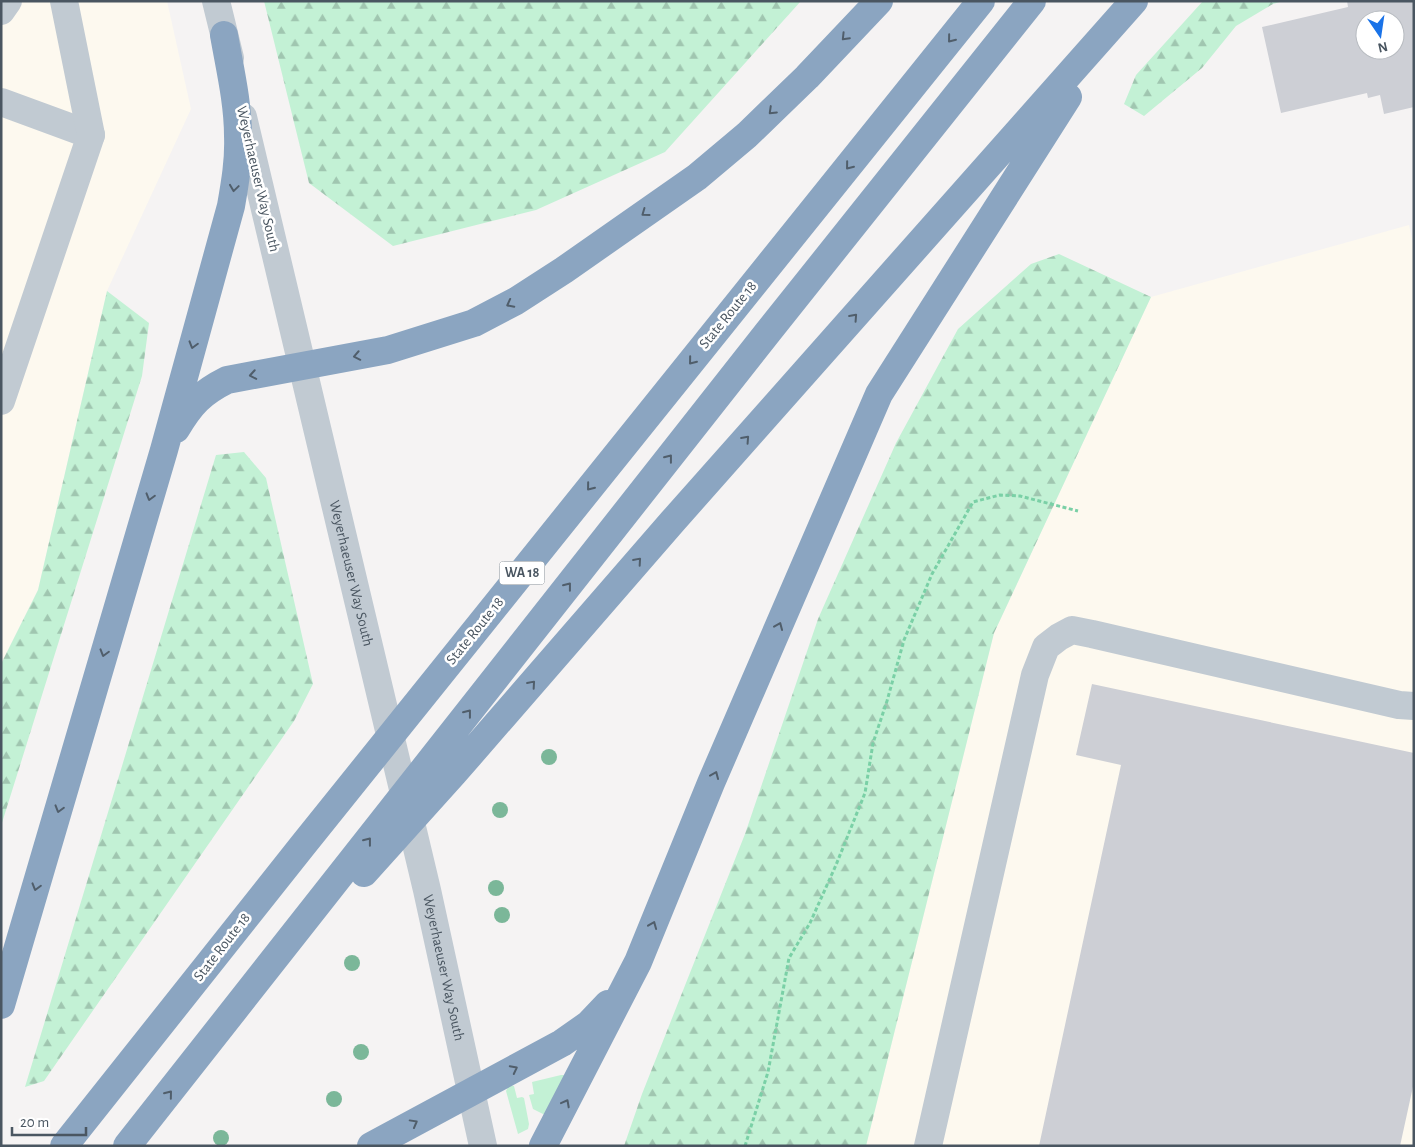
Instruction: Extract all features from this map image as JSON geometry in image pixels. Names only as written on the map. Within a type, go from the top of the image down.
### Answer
[{"type":"highway","points":[[164,450],[186,412],[207,390],[227,380],[388,350],[474,323],[524,296],[697,177],[747,135],[806,78],[879,1]]},
{"type":"highway","name":"State Route 18","points":[[64,1146],[981,1]]},
{"type":"highway","name":"WA 18","points":[[127,1146],[749,355],[1032,1]]},
{"type":"highway","points":[[208,1045],[454,773],[678,515],[1134,1]]},
{"type":"highway","points":[[543,1146],[638,962],[711,783],[879,394],[1113,26]]},
{"type":"highway","points":[[1,1005],[164,450],[232,206],[237,167],[238,136],[224,35]]},
{"type":"highway","points":[[371,1146],[562,1043],[589,1024],[606,1008],[638,962]]},
{"type":"street","points":[[1,11],[8,1]]},
{"type":"street","points":[[1,401],[91,134],[64,1]]},
{"type":"street","name":"Weyerhaeuser Way South","points":[[216,1],[301,366],[427,890],[483,1146]]},
{"type":"street","points":[[1,102],[91,134]]},
{"type":"street","points":[[928,1146],[1035,675],[1046,647],[1072,630],[1414,706]]},
{"type":"path","points":[[745,1146],[768,1072],[789,958],[810,923],[836,866],[865,793],[873,743],[904,640],[932,574],[973,502],[1000,495],[1020,496],[1078,511]]},
{"type":"shaded area","points":[[1,1],[167,1],[191,109],[107,291],[38,590],[1,664]]},
{"type":"shaded area","points":[[1409,225],[1414,248],[1414,1146],[866,1146],[994,633],[1151,297]]},
{"type":"green space","points":[[264,1],[801,1],[665,152],[536,210],[393,246],[309,183]]},
{"type":"green space","points":[[1203,1],[1283,1],[1273,4],[1236,26],[1202,68],[1144,116],[1124,104],[1136,75]]},
{"type":"green space","points":[[1059,254],[1151,297],[994,633],[866,1146],[624,1146],[642,1094],[745,834],[818,619],[896,443],[958,329],[1031,264]]},
{"type":"green space","points":[[107,291],[149,323],[142,376],[1,826],[1,664],[38,590]]},
{"type":"green space","points":[[244,452],[266,478],[313,684],[294,721],[44,1081],[25,1087],[216,455]]},
{"type":"green space","points":[[565,1075],[545,1115],[533,1109],[529,1095],[534,1094],[532,1082]]},
{"type":"green space","points":[[509,1085],[514,1086],[517,1098],[524,1098],[529,1124],[528,1129],[518,1134],[506,1091]]},
{"type":"building","points":[[1347,1],[1414,1],[1414,107],[1384,114],[1380,95],[1368,98],[1367,93],[1281,113],[1262,27],[1348,7]]},
{"type":"building","points":[[1092,684],[1414,753],[1414,1082],[1400,1146],[1039,1146],[1121,765],[1076,755]]}]
